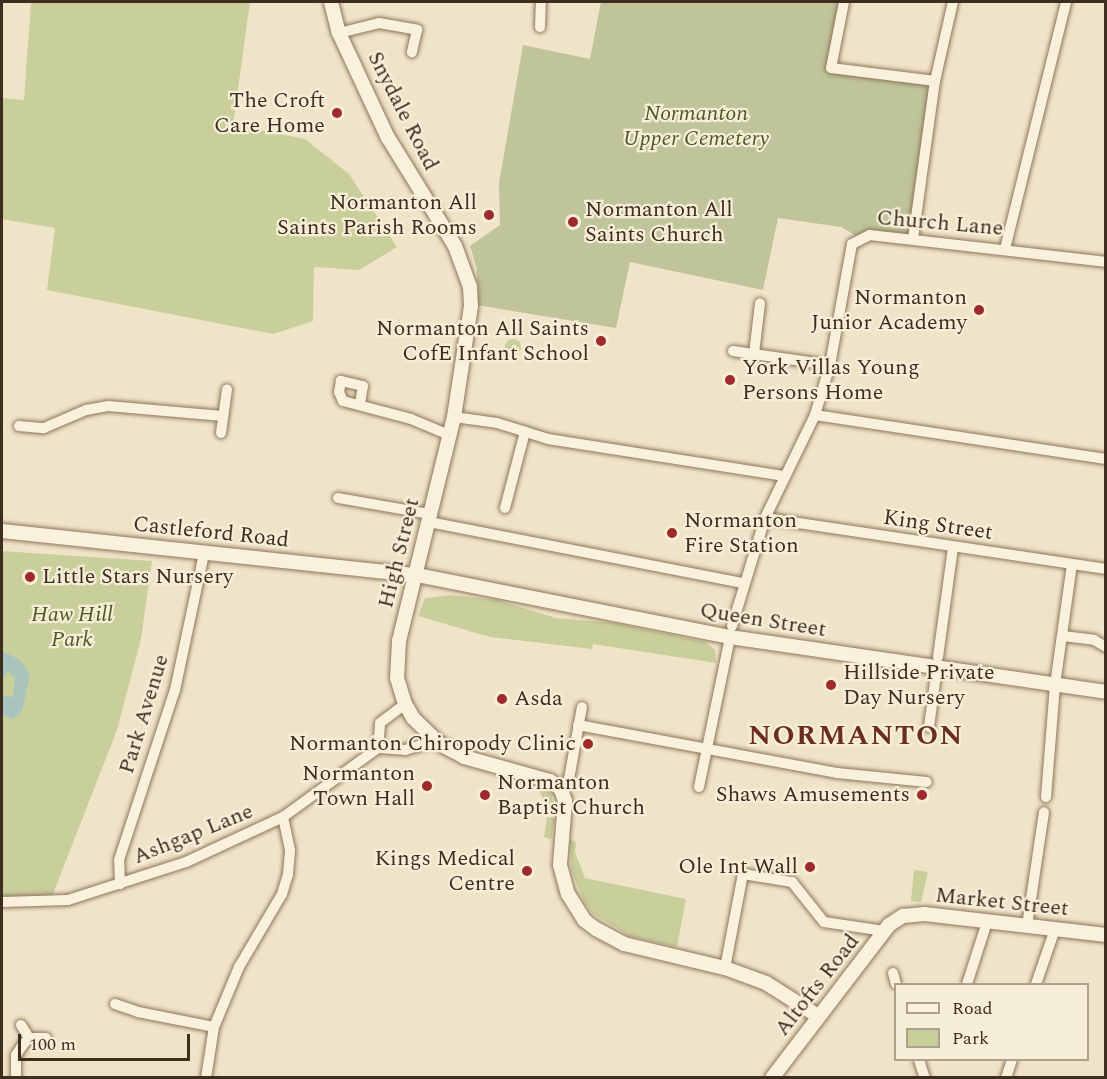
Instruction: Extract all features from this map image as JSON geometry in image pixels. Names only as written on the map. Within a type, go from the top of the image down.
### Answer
[{"type":"street","name":"Snydale Road","points":[[331,2],[339,33],[387,136],[449,235]]},
{"type":"street","points":[[540,27],[541,2]]},
{"type":"street","points":[[844,2],[831,68],[934,81]]},
{"type":"street","points":[[913,239],[934,81],[953,2]]},
{"type":"street","points":[[1005,249],[1066,2]]},
{"type":"street","points":[[339,33],[379,22],[417,30],[412,52]]},
{"type":"street","name":"High Street","points":[[449,235],[465,266],[471,306],[454,417],[397,661],[405,704],[413,718],[435,741],[464,757],[550,781],[561,789]]},
{"type":"street","name":"Church Lane","points":[[699,787],[743,583],[765,518],[814,415],[830,365],[852,244],[870,235],[1106,262]]},
{"type":"street","points":[[754,354],[760,303]]},
{"type":"street","points":[[733,351],[830,365]]},
{"type":"street","points":[[221,433],[227,390]]},
{"type":"street","points":[[360,404],[449,435]]},
{"type":"street","points":[[20,426],[44,428],[98,406],[223,416]]},
{"type":"street","points":[[814,415],[1106,459]]},
{"type":"street","points":[[454,417],[497,423],[548,440],[783,476]]},
{"type":"street","points":[[505,508],[525,432]]},
{"type":"street","points":[[338,498],[743,583]]},
{"type":"street","name":"King Street","points":[[765,518],[1106,569]]},
{"type":"street","name":"Castleford Road","points":[[2,531],[417,575]]},
{"type":"street","points":[[929,728],[953,547]]},
{"type":"street","name":"Park Avenue","points":[[120,884],[119,860],[175,690],[204,553]]},
{"type":"street","points":[[1046,797],[1055,685],[1072,564]]},
{"type":"street","name":"Queen Street","points":[[417,575],[731,632],[938,662],[1055,685],[1106,692]]},
{"type":"street","points":[[1063,636],[1094,640],[1106,647]]},
{"type":"street","points":[[405,704],[380,723],[378,748],[405,750],[435,741]]},
{"type":"street","points":[[582,707],[569,779],[561,789],[566,801],[560,865],[568,894],[584,920],[624,944],[725,968],[766,983],[818,1016]]},
{"type":"street","points":[[578,725],[837,773],[927,782]]},
{"type":"street","name":"Ashgap Lane","points":[[2,902],[68,900],[186,861],[283,817],[378,748]]},
{"type":"street","points":[[1027,926],[1044,812]]},
{"type":"street","points":[[206,1077],[214,1027],[252,939],[282,894],[290,850],[283,817]]},
{"type":"street","points":[[725,968],[743,874],[792,882],[824,922],[884,932]]},
{"type":"street","name":"Market Street","points":[[896,920],[918,914],[1106,934]]},
{"type":"street","name":"Altofts Road","points":[[772,1077],[884,932],[896,920]]},
{"type":"street","points":[[967,983],[987,922]]},
{"type":"street","points":[[1036,983],[1055,929]]},
{"type":"street","points":[[893,973],[896,983]]},
{"type":"street","points":[[115,1004],[138,1012],[214,1027]]},
{"type":"street","points":[[21,1025],[29,1038]]},
{"type":"street","points":[[29,1038],[46,1038]]},
{"type":"street","points":[[16,1077],[16,1055],[29,1038]]},
{"type":"street","points":[[920,1061],[925,1077]]},
{"type":"street","points":[[1006,1077],[1010,1061]]},
{"type":"green space","points":[[31,2],[250,2],[233,125],[305,139],[349,174],[397,247],[359,270],[314,267],[313,321],[273,334],[47,290],[55,228],[2,219],[2,98],[24,100]]},
{"type":"green space","name":"Normanton Upper Cemetery","points":[[601,2],[844,2],[831,68],[935,81],[913,239],[860,238],[841,227],[778,218],[763,290],[630,262],[616,328],[477,305],[477,269],[470,246],[500,225],[499,183],[523,45],[590,59]]},
{"type":"green space","points":[[513,339],[521,347],[513,355],[505,347]]},
{"type":"green space","name":"Haw Hill Park","points":[[2,551],[152,561],[141,639],[117,730],[51,899],[2,899]]},
{"type":"green space","points":[[451,595],[497,600],[556,618],[614,623],[705,642],[715,650],[716,663],[593,644],[592,649],[490,637],[418,616],[425,598]]},
{"type":"green space","points":[[542,786],[551,794],[555,808],[549,808],[540,793]]},
{"type":"green space","points":[[547,817],[555,818],[551,839],[544,837]]},
{"type":"green space","points":[[570,840],[576,842],[575,852],[585,878],[686,899],[677,947],[630,936],[593,914],[583,900],[571,869]]},
{"type":"green space","points":[[914,870],[928,872],[921,902],[911,901]]},
{"type":"water","points":[[2,651],[20,660],[30,675],[22,711],[13,719],[2,715],[2,696],[13,697],[15,678],[8,671],[2,682]]},
{"type":"place","name":"The Croft Care Home","points":[[337,113]]},
{"type":"place","name":"Normanton All Saints Parish Rooms","points":[[489,215]]},
{"type":"place","name":"Normanton All Saints Church","points":[[573,222]]},
{"type":"place","name":"Normanton Junior Academy","points":[[979,310]]},
{"type":"place","name":"Normanton All Saints CofE Infant School","points":[[601,341]]},
{"type":"place","name":"York Villas Young Persons Home","points":[[730,380]]},
{"type":"place","name":"Normanton Fire Station","points":[[672,533]]},
{"type":"place","name":"Little Stars Nursery","points":[[30,577]]},
{"type":"place","name":"Hillside Private Day Nursery","points":[[831,685]]},
{"type":"place","name":"Asda","points":[[502,699]]},
{"type":"place","name":"Normanton Chiropody Clinic","points":[[588,744]]},
{"type":"place","name":"Normanton Town Hall","points":[[427,786]]},
{"type":"place","name":"Normanton Baptist Church","points":[[485,795]]},
{"type":"place","name":"Shaws Amusements","points":[[922,795]]},
{"type":"place","name":"Ole Int Wall","points":[[810,867]]},
{"type":"place","name":"Kings Medical Centre","points":[[527,871]]},
{"type":"district","name":"NORMANTON","points":[[856,736]]}]
